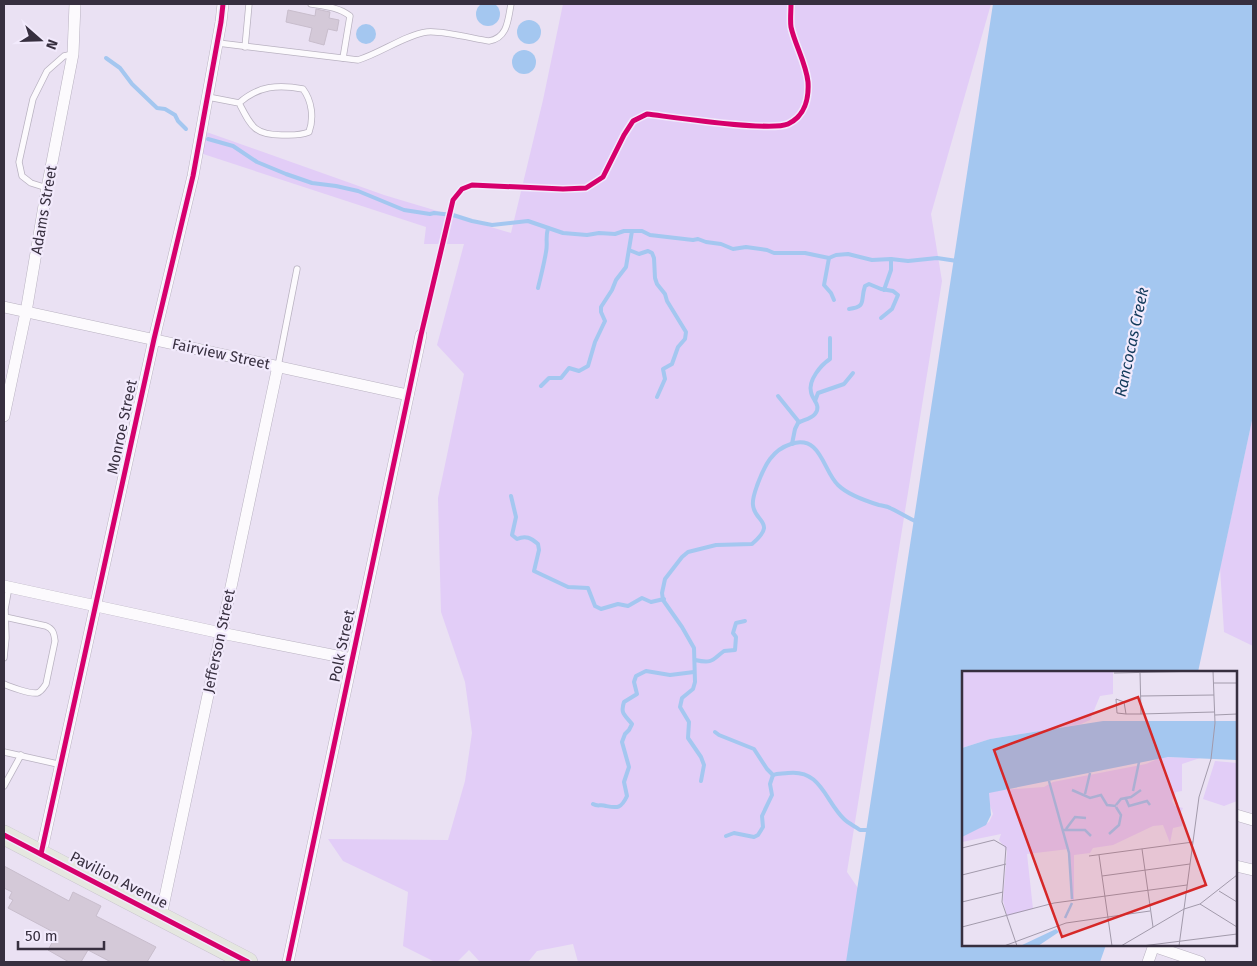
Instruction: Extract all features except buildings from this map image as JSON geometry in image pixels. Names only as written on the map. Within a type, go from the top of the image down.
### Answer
[{"type":"main road","name":"Pavilion Avenue","points":[[4,835],[248,962]]},
{"type":"street","name":"Adams Street","points":[[4,416],[26,312],[46,188],[73,54],[75,4]]},
{"type":"street","name":"Monroe Street","points":[[41,854],[154,340],[193,176],[218,43],[223,4]]},
{"type":"street","name":"Fairview Street","points":[[4,307],[408,395]]},
{"type":"street","name":"Polk Street","points":[[288,962],[421,335]]},
{"type":"street","name":"Jefferson Street","points":[[161,916],[278,366]]},
{"type":"street","points":[[6,586],[221,633],[352,659]]},
{"type":"street","points":[[1237,815],[1253,820]]},
{"type":"street","points":[[1237,866],[1253,870]]},
{"type":"street","points":[[1148,962],[1154,946]]},
{"type":"street","points":[[1157,946],[1200,962]]},
{"type":"lane","points":[[245,46],[249,4]]},
{"type":"lane","points":[[311,4],[338,9],[350,16],[343,58]]},
{"type":"lane","points":[[218,43],[358,60],[420,33],[430,31],[489,41],[497,40],[503,34],[511,4]]},
{"type":"lane","points":[[46,188],[31,183],[22,176],[19,162],[33,99],[47,71],[64,56],[73,54]]},
{"type":"lane","points":[[291,86],[303,89],[310,98],[312,124],[309,132],[301,135],[269,135],[257,132],[249,124],[239,103],[249,94],[268,87],[291,86]]},
{"type":"lane","points":[[208,97],[239,103]]},
{"type":"lane","points":[[278,366],[297,269]]},
{"type":"lane","points":[[4,658],[6,586]]},
{"type":"lane","points":[[4,684],[31,692],[42,690],[46,684],[55,641],[52,629],[46,626],[5,617]]},
{"type":"lane","points":[[4,752],[62,765]]},
{"type":"lane","points":[[4,786],[21,755]]},
{"type":"shaded area","points":[[563,4],[991,4],[931,214],[942,281],[847,872],[862,894],[854,962],[578,962],[573,944],[537,951],[528,962],[480,962],[469,950],[457,962],[435,962],[403,946],[408,892],[343,861],[328,839],[448,840],[465,781],[472,733],[465,682],[441,612],[438,498],[464,374],[437,345],[464,244],[424,244],[426,227],[194,151],[198,129],[384,195],[511,233],[543,100]]},
{"type":"shaded area","points":[[1253,416],[1253,646],[1224,632],[1220,568]]},
{"type":"water","points":[[488,2],[496,6],[500,14],[496,22],[488,26],[480,22],[476,14],[480,6]]},
{"type":"water","name":"Rancocas Creek","points":[[993,4],[1253,4],[1253,416],[1198,671],[962,671],[962,946],[1106,946],[1100,962],[846,962]]},
{"type":"water","points":[[529,20],[534,21],[540,27],[540,37],[534,43],[529,44],[524,43],[518,37],[517,32],[518,27],[524,21]]},
{"type":"water","points":[[366,24],[373,27],[376,34],[373,41],[366,44],[359,41],[356,34],[359,27]]},
{"type":"water","points":[[524,50],[529,51],[535,57],[535,67],[529,73],[524,74],[519,73],[513,67],[512,62],[513,57],[519,51]]},
{"type":"waterway","points":[[106,58],[120,68],[132,84],[157,108],[165,109],[175,115],[186,129]]},
{"type":"waterway","points":[[208,139],[233,146],[257,162],[312,183],[358,191],[404,210],[453,215],[492,225],[528,221],[563,233],[587,235],[642,231],[650,235],[698,239],[721,244],[733,249],[746,247],[774,253],[805,253],[829,258],[848,254],[872,260],[891,259],[908,261],[937,258],[957,261]]},
{"type":"waterway","points":[[538,288],[547,249],[548,228]]},
{"type":"waterway","points":[[541,386],[549,378],[561,378],[569,368],[579,371],[588,366],[595,342],[605,321],[601,307],[616,280],[626,267],[632,231]]},
{"type":"waterway","points":[[629,250],[639,254],[648,251],[652,253],[657,284],[665,294],[667,301],[686,332],[685,339],[678,347],[672,364],[663,369],[665,379],[657,397]]},
{"type":"waterway","points":[[829,258],[824,285],[834,300]]},
{"type":"waterway","points":[[884,290],[891,270],[891,259]]},
{"type":"waterway","points":[[849,309],[861,305],[865,286],[869,284],[893,291],[898,295],[892,309],[881,318]]},
{"type":"waterway","points":[[792,444],[798,423],[811,417],[817,411],[817,405],[811,392],[811,383],[819,369],[830,359],[830,338]]},
{"type":"waterway","points":[[815,401],[818,393],[844,384],[853,373]]},
{"type":"waterway","points":[[778,396],[799,422]]},
{"type":"waterway","points":[[701,781],[704,765],[688,738],[689,722],[680,707],[682,698],[693,689],[695,682],[694,648],[663,600],[662,593],[665,579],[682,557],[688,552],[716,545],[752,544],[760,537],[764,526],[754,511],[753,502],[763,470],[779,450],[791,444],[801,442],[809,444],[815,449],[833,479],[842,489],[863,500],[889,507],[917,522]]},
{"type":"waterway","points":[[511,496],[516,517],[512,535],[517,539],[528,538],[538,544],[539,550],[534,571],[568,587],[588,588],[595,606],[601,609],[618,604],[628,606],[642,598],[651,602],[664,599]]},
{"type":"waterway","points":[[695,660],[709,661],[724,651],[735,650],[736,637],[733,633],[736,623],[745,621]]},
{"type":"waterway","points":[[593,804],[618,807],[627,796],[624,782],[629,767],[622,742],[632,724],[624,714],[623,709],[624,702],[637,694],[634,682],[636,676],[646,671],[670,675],[694,672]]},
{"type":"waterway","points":[[715,732],[754,749],[773,775]]},
{"type":"waterway","points":[[773,775],[799,773],[808,776],[821,788],[837,812],[846,821],[860,830],[869,830]]},
{"type":"waterway","points":[[726,836],[734,833],[754,837],[758,835],[763,827],[762,816],[772,795],[770,784],[773,775]]},
{"type":"cycle path","points":[[41,854],[154,339],[193,176],[223,4]]},
{"type":"cycle path","points":[[288,962],[421,335],[453,200],[462,189],[472,185],[563,189],[586,188],[603,177],[633,121],[647,114],[698,121],[762,126],[778,126],[794,121],[805,106],[808,82],[791,27],[791,4]]},
{"type":"cycle path","points":[[4,835],[248,962]]}]
